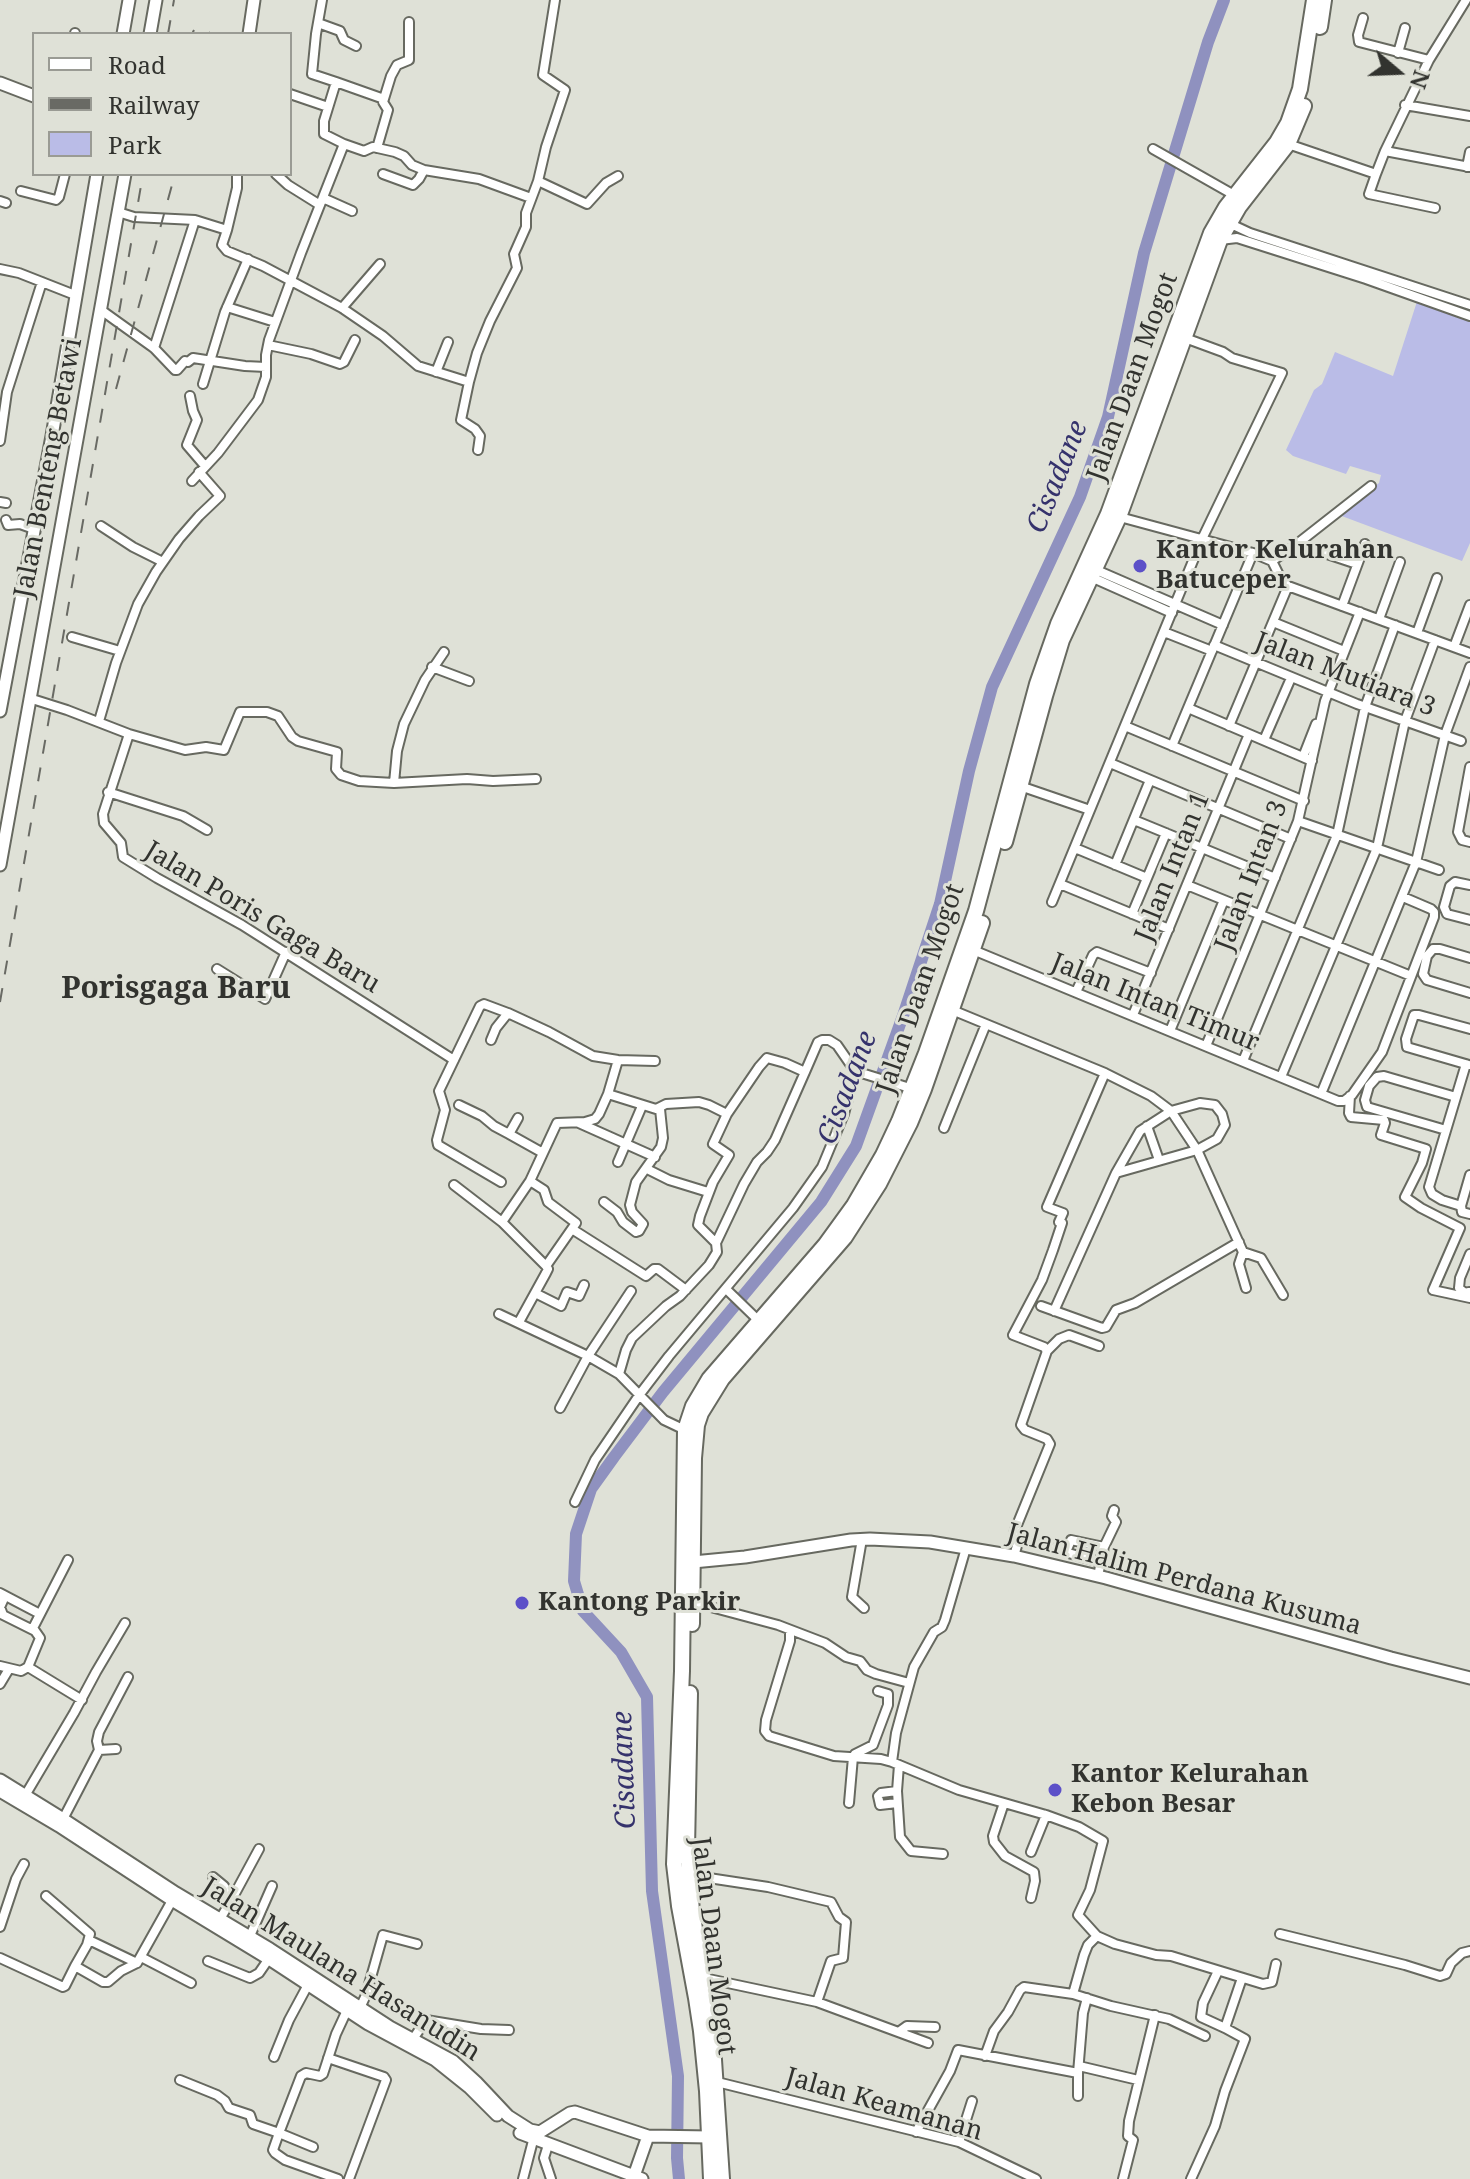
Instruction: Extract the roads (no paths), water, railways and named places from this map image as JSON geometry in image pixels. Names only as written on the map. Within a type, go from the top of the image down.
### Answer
[{"type":"highway","name":"Jalan Daan Mogot","points":[[722,2179],[717,2082],[704,1978],[689,1875],[680,1844],[697,1425],[722,1379],[879,1184],[910,1123],[973,950],[1057,655],[1113,516],[1211,233],[1234,195],[1277,142],[1288,123],[1300,89],[1314,0]]},
{"type":"highway","name":"Jalan Daan Mogot","points":[[711,2179],[704,2137],[701,2031],[679,1906],[685,1430],[693,1406],[709,1379],[755,1317],[841,1233],[883,1155],[980,899],[1058,624],[1113,516],[1185,338],[1220,240],[1232,218],[1288,144],[1296,128],[1309,91],[1324,0]]},
{"type":"main road","points":[[123,32],[129,0]]},
{"type":"main road","points":[[150,32],[156,0]]},
{"type":"main road","points":[[249,32],[254,0]]},
{"type":"main road","points":[[0,83],[32,95]]},
{"type":"main road","name":"Jalan Benteng Betawi","points":[[0,865],[29,698],[62,432],[75,295],[97,176]]},
{"type":"main road","name":"Jalan Benteng Betawi","points":[[0,709],[5,656],[34,529],[62,432],[77,419],[101,310],[125,176]]},
{"type":"main road","points":[[62,432],[77,419]]},
{"type":"main road","name":"Jalan Halim Perdana Kusuma","points":[[693,1562],[862,1539],[930,1542],[1014,1556],[1098,1576],[1470,1678]]},
{"type":"main road","name":"Jalan Maulana Hasanudin","points":[[0,1780],[63,1818],[174,1896],[220,1920],[388,2031],[417,2044],[473,2085],[504,2122],[548,2145],[637,2175]]},
{"type":"main road","name":"Jalan Maulana Hasanudin","points":[[0,1791],[26,1794]]},
{"type":"main road","name":"Jalan Maulana Hasanudin","points":[[220,1920],[252,1931],[271,1955]]},
{"type":"main road","points":[[534,2136],[570,2113],[581,2113],[650,2138],[704,2137]]},
{"type":"main road","points":[[637,2175],[650,2138]]},
{"type":"street","points":[[322,0],[312,74],[384,99]]},
{"type":"street","points":[[478,450],[480,436],[461,420],[469,382],[490,321],[517,268],[514,254],[527,224],[531,198],[565,90],[543,75],[555,0]]},
{"type":"street","points":[[1435,208],[1369,194],[1405,105],[1466,0]]},
{"type":"street","points":[[1363,18],[1359,42],[1429,60]]},
{"type":"street","points":[[377,148],[388,110],[383,102],[396,66],[409,60],[409,22]]},
{"type":"street","points":[[318,23],[340,31],[344,40],[356,46]]},
{"type":"street","points":[[1398,53],[1405,28]]},
{"type":"street","points":[[336,82],[324,121],[324,134],[364,151],[377,148],[400,154],[412,165],[424,170],[479,179],[531,198]]},
{"type":"street","points":[[292,95],[328,107]]},
{"type":"street","points":[[1405,105],[1470,116]]},
{"type":"street","points":[[192,481],[218,453],[258,400],[265,384],[268,345],[275,322],[344,144]]},
{"type":"street","points":[[1288,144],[1376,174]]},
{"type":"street","points":[[1153,149],[1234,195]]},
{"type":"street","points":[[1385,151],[1468,167],[1470,152]]},
{"type":"street","points":[[383,174],[413,185],[424,170]]},
{"type":"street","points":[[21,191],[56,200],[64,176]]},
{"type":"street","points":[[237,176],[223,248],[342,308],[383,336],[412,362],[469,382]]},
{"type":"street","points":[[278,176],[288,185],[321,201],[352,211]]},
{"type":"street","points":[[538,181],[587,204],[606,183],[618,176]]},
{"type":"street","points":[[118,212],[134,217],[195,220],[227,230]]},
{"type":"street","points":[[1232,218],[1235,226],[1250,233],[1470,305]]},
{"type":"street","points":[[154,348],[195,220]]},
{"type":"street","points":[[1220,240],[1237,238],[1470,316]]},
{"type":"street","points":[[203,384],[227,307],[248,259]]},
{"type":"street","points":[[342,308],[380,264]]},
{"type":"street","points":[[0,269],[19,273],[75,295]]},
{"type":"street","points":[[0,441],[7,392],[42,282]]},
{"type":"street","points":[[227,307],[275,322]]},
{"type":"street","points":[[101,310],[154,348],[175,370],[193,358],[266,367]]},
{"type":"street","points":[[1052,902],[1202,539],[1282,373],[1232,358],[1185,338]]},
{"type":"street","points":[[268,345],[341,364],[355,340]]},
{"type":"street","points":[[436,372],[448,342]]},
{"type":"street","points":[[99,721],[138,604],[163,562],[199,516],[220,496],[187,445],[197,420],[190,396]]},
{"type":"street","points":[[1272,561],[1371,486]]},
{"type":"street","points":[[1113,516],[1253,553],[1272,561],[1288,586],[1470,653]]},
{"type":"street","points":[[6,520],[8,525],[20,524],[34,529]]},
{"type":"street","points":[[101,526],[163,562]]},
{"type":"street","points":[[1297,544],[1357,564]]},
{"type":"street","points":[[1342,606],[1365,544]]},
{"type":"street","points":[[1172,746],[1253,553]]},
{"type":"street","points":[[1379,619],[1400,562]]},
{"type":"street","points":[[1092,573],[1174,609],[1223,625]]},
{"type":"street","points":[[1417,633],[1437,578]]},
{"type":"street","points":[[1229,726],[1288,586]]},
{"type":"street","points":[[1454,647],[1469,610]]},
{"type":"street","name":"Jalan Intan 3","points":[[1206,1046],[1298,821],[1316,724],[1322,717],[1328,693],[1360,612]]},
{"type":"street","points":[[1273,622],[1344,651]]},
{"type":"street","points":[[1243,1061],[1337,835],[1365,707],[1395,625]]},
{"type":"street","name":"Jalan Mutiara 3","points":[[1164,632],[1257,663],[1328,693],[1461,741]]},
{"type":"street","points":[[72,637],[120,651]]},
{"type":"street","points":[[1281,1077],[1377,848],[1405,721],[1435,640]]},
{"type":"street","points":[[394,783],[399,739],[432,667],[444,652]]},
{"type":"street","points":[[432,667],[469,681]]},
{"type":"street","points":[[1321,1094],[1416,862],[1445,735],[1470,667]]},
{"type":"street","points":[[1264,740],[1291,678]]},
{"type":"street","points":[[29,698],[129,734],[185,750],[206,747],[224,750],[240,712],[267,712],[278,716],[298,741],[337,752],[336,767],[339,773],[359,781],[536,779]]},
{"type":"street","points":[[1188,708],[1308,759]]},
{"type":"street","points":[[1125,726],[1304,801]]},
{"type":"street","name":"Jalan Poris Gaga Baru","points":[[129,734],[103,814],[104,823],[119,839],[123,857],[242,925],[454,1060]]},
{"type":"street","name":"Jalan Intan 1","points":[[1133,1015],[1249,734]]},
{"type":"street","points":[[1110,763],[1291,839]]},
{"type":"street","points":[[1470,770],[1459,837],[1470,842]]},
{"type":"street","points":[[1115,865],[1150,780]]},
{"type":"street","points":[[1020,786],[1090,810]]},
{"type":"street","points":[[108,792],[183,816],[207,830]]},
{"type":"street","points":[[1134,820],[1275,878]]},
{"type":"street","points":[[1298,821],[1439,870]]},
{"type":"street","points":[[1132,914],[1166,833]]},
{"type":"street","points":[[1075,848],[1147,878]]},
{"type":"street","points":[[1470,885],[1455,882],[1450,886],[1444,907],[1447,914],[1470,920]]},
{"type":"street","points":[[1060,884],[1169,929]]},
{"type":"street","points":[[1187,885],[1411,976]]},
{"type":"street","points":[[1403,897],[1434,912],[1382,1052],[1350,1096],[1349,1113],[1351,1117],[1384,1120],[1381,1135],[1426,1149],[1405,1197],[1460,1228],[1433,1290],[1470,1295]]},
{"type":"street","points":[[1170,1031],[1224,900]]},
{"type":"street","points":[[1470,958],[1433,949],[1427,956],[1423,974],[1427,980],[1470,993]]},
{"type":"street","name":"Jalan Intan Timur","points":[[973,950],[1338,1101],[1350,1096]]},
{"type":"street","points":[[217,969],[265,999],[286,952]]},
{"type":"street","points":[[1076,992],[1097,952],[1151,973]]},
{"type":"street","points":[[501,1182],[438,1145],[437,1140],[445,1110],[439,1091],[480,1006],[484,1004],[508,1013],[593,1056],[655,1061]]},
{"type":"street","points":[[952,1010],[1105,1073],[1151,1096],[1171,1111],[1197,1150],[1239,1242],[1243,1252],[1239,1264],[1246,1288]]},
{"type":"street","points":[[491,1040],[508,1013]]},
{"type":"street","points":[[1461,1206],[1442,1200],[1432,1194],[1429,1187],[1468,1064],[1407,1047],[1406,1039],[1414,1015],[1470,1029]]},
{"type":"street","points":[[944,1128],[986,1024]]},
{"type":"street","points":[[619,1374],[632,1338],[686,1290],[717,1252],[716,1243],[744,1184],[775,1140],[818,1042],[829,1040],[837,1045],[858,1072],[909,1088]]},
{"type":"street","points":[[716,1243],[698,1225],[708,1192],[729,1155],[713,1144],[727,1114],[767,1058],[805,1072]]},
{"type":"street","points":[[502,1222],[530,1181],[557,1123],[595,1119],[599,1114],[618,1060]]},
{"type":"street","points":[[575,1502],[595,1460],[641,1395],[678,1345],[728,1291],[822,1167],[858,1072]]},
{"type":"street","points":[[1047,1351],[1013,1335],[1042,1280],[1062,1223],[1059,1222],[1063,1213],[1047,1207],[1105,1073]]},
{"type":"street","points":[[1446,1130],[1367,1107],[1365,1100],[1369,1086],[1377,1077],[1384,1076],[1456,1097]]},
{"type":"street","points":[[608,1094],[660,1109],[666,1104],[699,1102],[727,1114]]},
{"type":"street","points":[[1054,1311],[1116,1173],[1137,1134],[1171,1111],[1200,1103],[1215,1105],[1222,1114],[1225,1125],[1217,1139],[1197,1150],[1116,1173]]},
{"type":"street","points":[[459,1105],[543,1153]]},
{"type":"street","points":[[618,1162],[642,1106]]},
{"type":"street","points":[[604,1202],[637,1232],[643,1224],[630,1205],[636,1182],[661,1147],[660,1109]]},
{"type":"street","points":[[509,1134],[518,1118]]},
{"type":"street","points":[[577,1122],[655,1157]]},
{"type":"street","points":[[1147,1126],[1159,1160]]},
{"type":"street","points":[[647,1169],[669,1180],[708,1192]]},
{"type":"street","points":[[1470,1175],[1461,1206],[1462,1212],[1470,1214]]},
{"type":"street","points":[[530,1181],[544,1190],[548,1202],[576,1223],[546,1266]]},
{"type":"street","points":[[454,1185],[502,1222],[546,1266],[547,1271],[519,1322]]},
{"type":"street","points":[[572,1229],[646,1276],[658,1269],[686,1290]]},
{"type":"street","points":[[1041,1306],[1106,1327],[1116,1310],[1135,1303],[1239,1242]]},
{"type":"street","points":[[1243,1252],[1261,1258],[1283,1295]]},
{"type":"street","points":[[1470,1254],[1459,1288],[1470,1295]]},
{"type":"street","points":[[535,1293],[561,1306],[567,1292],[579,1296],[584,1285]]},
{"type":"street","points":[[560,1408],[588,1356],[631,1291]]},
{"type":"street","points":[[728,1291],[755,1317]]},
{"type":"street","points":[[499,1314],[619,1374],[664,1420],[685,1430]]},
{"type":"street","points":[[1099,1346],[1069,1335],[1059,1339],[1047,1351],[1021,1425],[1025,1430],[1047,1439],[1050,1444],[1014,1535],[1100,1562]]},
{"type":"street","points":[[1098,1576],[1104,1547],[1116,1522],[1112,1516],[1114,1510]]},
{"type":"street","points":[[862,1539],[852,1597],[864,1608]]},
{"type":"street","points":[[1014,1556],[1019,1539]]},
{"type":"street","points":[[1066,1552],[1071,1540],[1104,1547]]},
{"type":"street","points":[[1088,1558],[1091,1545]]},
{"type":"street","points":[[943,1854],[911,1851],[900,1837],[896,1733],[914,1667],[934,1632],[942,1627],[966,1548]]},
{"type":"street","points":[[33,1630],[68,1560]]},
{"type":"street","points":[[0,1684],[4,1667],[21,1671],[28,1667],[40,1638],[33,1630],[3,1615],[0,1607],[3,1594],[40,1614]]},
{"type":"street","points":[[692,1602],[778,1625],[825,1643],[846,1657],[860,1661],[867,1670],[876,1674],[909,1683]]},
{"type":"street","points":[[26,1794],[125,1623]]},
{"type":"street","points":[[790,1631],[790,1641],[766,1720],[765,1731],[769,1736],[834,1756],[895,1763],[959,1790],[1079,1827],[1103,1841],[1090,1890],[1078,1915],[1097,1936],[1115,1944],[1171,1956],[1263,1984],[1272,1982],[1276,1964]]},
{"type":"street","points":[[28,1667],[82,1700]]},
{"type":"street","points":[[63,1818],[99,1750],[99,1732],[128,1677]]},
{"type":"street","points":[[849,1803],[853,1757],[873,1745],[888,1705],[888,1694],[878,1691]]},
{"type":"street","points":[[99,1750],[116,1749]]},
{"type":"street","points":[[897,1791],[878,1796],[880,1805],[897,1803]]},
{"type":"street","points":[[1004,1803],[993,1836],[994,1842],[1005,1856],[1034,1872],[1031,1898]]},
{"type":"street","points":[[1031,1852],[1046,1815]]},
{"type":"street","points":[[220,1920],[259,1849]]},
{"type":"street","points":[[0,1927],[24,1864]]},
{"type":"street","points":[[689,1875],[768,1887],[831,1902],[839,1917],[846,1922],[843,1958],[831,1961],[817,2002]]},
{"type":"street","points":[[213,1877],[224,1886],[231,1902]]},
{"type":"street","points":[[252,1931],[272,1886]]},
{"type":"street","points":[[0,1958],[63,1987],[89,1940],[88,1931],[46,1896]]},
{"type":"street","points":[[75,1966],[108,1982],[139,1960],[174,1896]]},
{"type":"street","points":[[1280,1934],[1440,1976],[1446,1974],[1451,1963],[1462,1953],[1470,1951]]},
{"type":"street","points":[[338,2179],[300,2166],[275,2153],[273,2148],[301,2076],[306,2073],[322,2075],[336,2034],[353,2007],[366,1995],[383,1935],[417,1944]]},
{"type":"street","points":[[1073,1994],[1088,1945],[1097,1936]]},
{"type":"street","points":[[89,1940],[191,1983]]},
{"type":"street","points":[[208,1961],[250,1978],[259,1973],[271,1955]]},
{"type":"street","points":[[1191,2179],[1215,2126],[1245,2039],[1201,2017],[1203,2003],[1218,1971]]},
{"type":"street","points":[[704,1978],[817,2002],[928,2043]]},
{"type":"street","points":[[1225,2028],[1242,1978]]},
{"type":"street","points":[[274,2057],[310,1980]]},
{"type":"street","points":[[985,2056],[994,2031],[1024,1987],[1073,1994],[1155,2015],[1205,2036]]},
{"type":"street","points":[[1078,2096],[1083,2013],[1087,1998]]},
{"type":"street","points":[[1123,2179],[1133,2140],[1129,2138],[1128,2131],[1155,2015]]},
{"type":"street","points":[[417,2044],[426,2020],[509,2030]]},
{"type":"street","points":[[900,2031],[907,2026],[935,2027]]},
{"type":"street","points":[[916,2132],[950,2071],[958,2050],[1138,2080]]},
{"type":"street","points":[[328,2058],[386,2080],[349,2179]]},
{"type":"street","points":[[180,2080],[217,2095],[229,2108],[250,2115],[253,2124],[313,2147]]},
{"type":"street","name":"Jalan Keamanan","points":[[717,2082],[959,2142],[1036,2179]]},
{"type":"street","points":[[959,2142],[972,2101]]},
{"type":"street","points":[[523,2179],[534,2136]]},
{"type":"street","points":[[548,2145],[544,2158],[551,2179]]},
{"type":"waterway","name":"Cisadane","points":[[679,2179],[678,2076],[652,1891],[647,1697],[621,1652],[583,1611],[574,1581],[576,1534],[591,1489],[614,1457],[663,1392],[821,1202],[856,1146],[940,904],[969,771],[992,687],[1080,497],[1108,417],[1144,253],[1208,42],[1224,0]]},
{"type":"railway","points":[[168,32],[174,0]]},
{"type":"railway","points":[[0,1002],[143,176]]},
{"type":"railway","points":[[116,389],[174,176]]},
{"type":"place","name":"Kantor Kelurahan Batuceper","points":[[1140,566]]},
{"type":"place","name":"Kantong Parkir","points":[[522,1603]]},
{"type":"place","name":"Kantor Kelurahan Kebon Besar","points":[[1055,1790]]},
{"type":"district","name":"Porisgaga Baru","points":[[176,989]]}]
